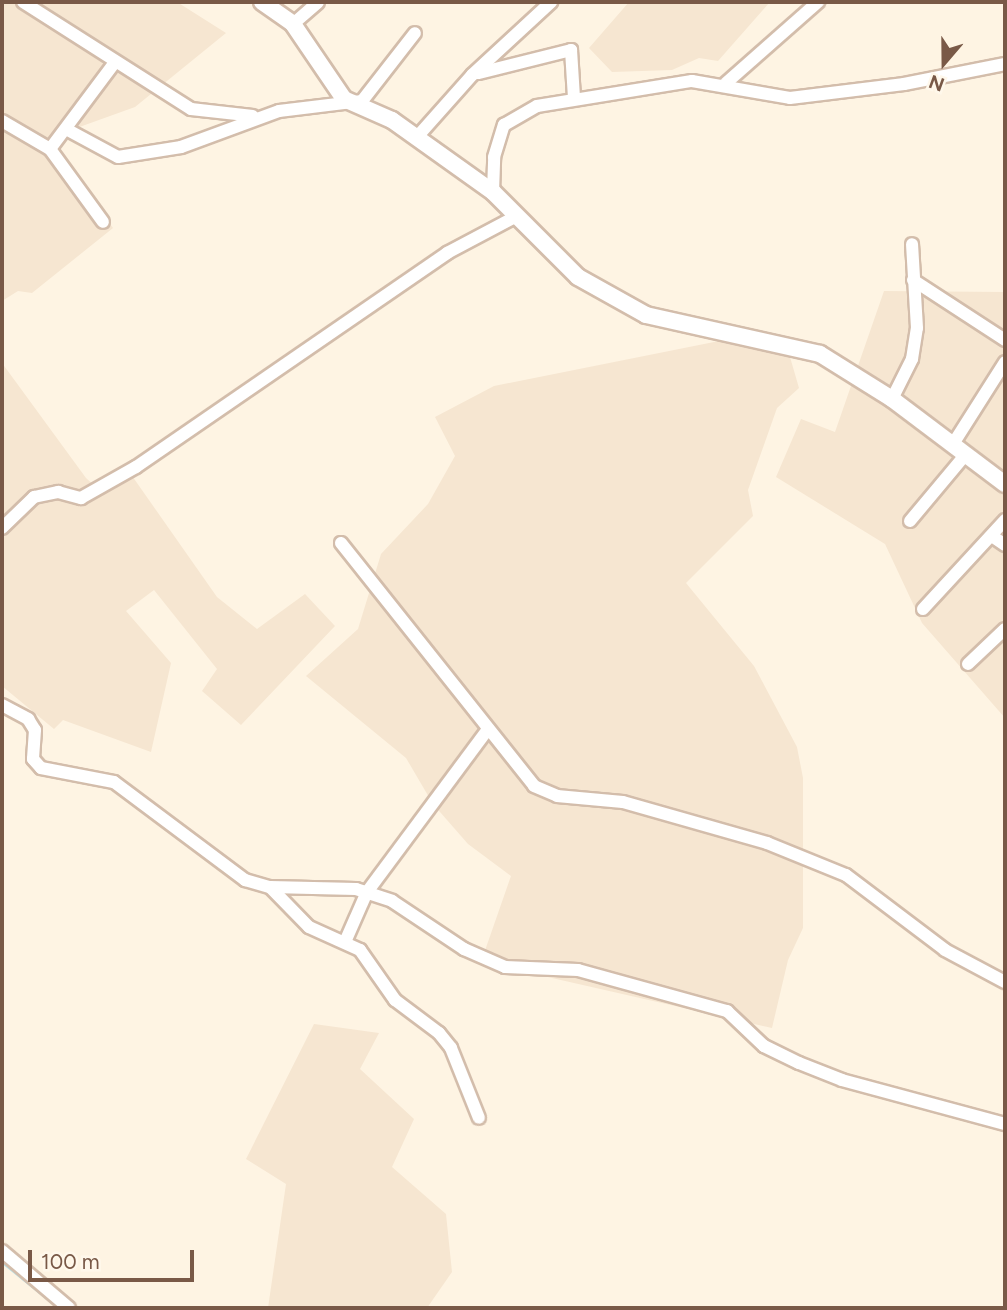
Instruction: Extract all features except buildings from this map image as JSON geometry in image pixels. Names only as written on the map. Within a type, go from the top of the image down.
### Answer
[{"type":"street","points":[[23,2],[191,109],[256,116]]},
{"type":"street","points":[[262,2],[293,24],[344,99],[417,137],[493,192],[578,277],[646,315],[820,354],[892,398],[1005,484]]},
{"type":"street","points":[[293,24],[318,2]]},
{"type":"street","points":[[417,137],[472,75],[551,2]]},
{"type":"street","points":[[726,83],[818,2]]},
{"type":"street","points":[[66,129],[118,157],[181,147],[256,116],[344,99],[362,101],[415,33]]},
{"type":"street","points":[[472,75],[571,50],[574,98]]},
{"type":"street","points":[[50,149],[115,62]]},
{"type":"street","points":[[493,192],[494,157],[504,125],[537,106],[692,81],[726,83],[790,98],[904,85],[1005,64]]},
{"type":"street","points":[[2,121],[50,149],[103,222]]},
{"type":"street","points":[[2,528],[34,497],[58,492],[81,498],[136,467],[447,253],[517,216]]},
{"type":"street","points":[[892,398],[914,352],[912,244]]},
{"type":"street","points":[[913,281],[1005,340]]},
{"type":"street","points":[[910,521],[960,449],[1005,362]]},
{"type":"street","points":[[923,609],[1005,520]]},
{"type":"street","points":[[992,536],[1005,545]]},
{"type":"street","points":[[341,543],[534,786],[547,793],[623,802],[767,843],[846,875],[945,950],[1005,982]]},
{"type":"street","points":[[968,664],[1005,629]]},
{"type":"street","points":[[2,705],[28,719],[36,730],[33,759],[41,768],[114,782],[245,880],[270,887],[367,892],[392,901],[482,959],[505,967],[578,970],[727,1011],[764,1046],[799,1063],[1005,1124]]},
{"type":"street","points":[[345,942],[367,892],[488,729]]},
{"type":"street","points":[[270,887],[309,927],[360,950],[405,1011],[451,1048],[479,1118]]},
{"type":"street","points":[[2,1251],[69,1308]]},
{"type":"shaded area","points":[[2,2],[177,2],[226,33],[135,107],[60,134],[50,144],[113,228],[32,293],[18,291],[2,301]]},
{"type":"shaded area","points":[[629,2],[770,2],[718,61],[699,58],[672,70],[612,72],[589,48]]},
{"type":"shaded area","points":[[884,291],[1005,292],[1005,718],[922,623],[885,544],[776,477],[801,419],[835,432]]},
{"type":"shaded area","points":[[729,339],[790,357],[799,388],[777,408],[748,490],[753,516],[686,583],[754,666],[797,747],[803,778],[803,928],[788,960],[772,1028],[481,962],[511,876],[468,844],[433,804],[406,758],[306,676],[358,629],[381,554],[428,504],[455,456],[435,417],[494,386]]},
{"type":"shaded area","points":[[2,363],[86,478],[98,489],[130,473],[217,597],[257,629],[305,594],[335,626],[241,725],[202,691],[217,669],[154,590],[126,611],[171,663],[151,752],[63,720],[54,729],[2,686]]},
{"type":"shaded area","points":[[314,1024],[379,1033],[360,1069],[414,1119],[392,1167],[446,1214],[452,1272],[427,1308],[268,1308],[286,1184],[246,1159]]},
{"type":"waterway","points":[[2,1261],[60,1308]]}]
